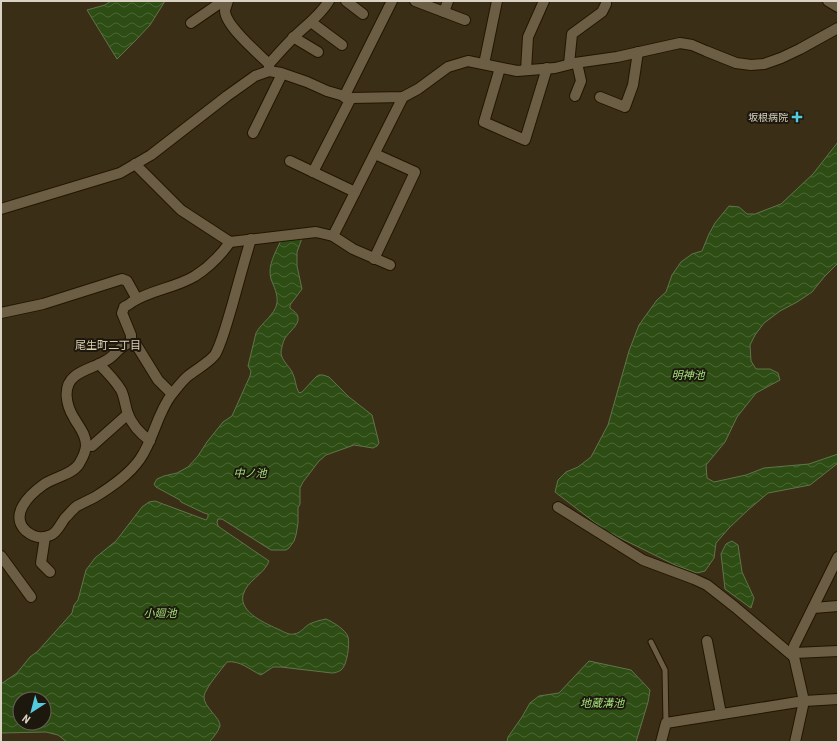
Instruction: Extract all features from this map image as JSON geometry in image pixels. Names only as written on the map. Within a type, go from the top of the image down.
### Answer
[{"type":"street","points":[[191,23],[223,1]]},
{"type":"street","points":[[228,1],[225,12],[229,21],[241,37],[269,67],[282,74],[347,98],[403,97],[418,89],[448,67],[468,61],[516,71],[555,68],[617,57],[680,43],[692,44],[736,63],[750,65],[764,64],[800,50],[838,28]]},
{"type":"street","points":[[1,209],[120,173],[151,155],[227,96],[269,67],[293,37],[311,22],[329,1]]},
{"type":"street","points":[[346,1],[362,14]]},
{"type":"street","points":[[313,172],[392,1]]},
{"type":"street","points":[[415,1],[465,20]]},
{"type":"street","points":[[444,12],[448,1]]},
{"type":"street","points":[[484,64],[497,1]]},
{"type":"street","points":[[526,70],[528,37],[544,1]]},
{"type":"street","points":[[575,96],[581,81],[573,64],[572,34],[602,12],[606,1]]},
{"type":"street","points":[[828,1],[838,6]]},
{"type":"street","points":[[311,22],[342,45]]},
{"type":"street","points":[[293,37],[318,52]]},
{"type":"street","points":[[600,97],[625,107],[633,85],[638,52]]},
{"type":"street","points":[[500,68],[484,122],[525,140],[547,68]]},
{"type":"street","points":[[253,133],[282,74]]},
{"type":"street","points":[[333,236],[403,97]]},
{"type":"street","points":[[374,259],[415,172],[375,154]]},
{"type":"street","points":[[290,161],[355,192]]},
{"type":"street","points":[[135,164],[182,210],[230,242],[316,232],[333,236],[353,249],[390,265]]},
{"type":"street","points":[[131,342],[123,345],[108,360],[83,371],[74,377],[68,384],[66,393],[68,405],[84,434],[86,445],[84,454],[79,464],[73,470],[43,485],[29,497],[22,507],[20,515],[21,522],[25,530],[33,536],[45,537],[53,534],[66,517],[77,507],[113,485],[139,460],[150,441],[162,411],[172,394],[188,376],[215,355],[227,322],[251,239]]},
{"type":"street","points":[[131,342],[131,335],[122,313],[124,308],[137,299],[168,288],[194,276],[212,263],[224,251],[230,242]]},
{"type":"street","points":[[1,313],[43,304],[122,279],[127,281],[137,299]]},
{"type":"street","points":[[131,342],[137,346],[158,380],[172,394]]},
{"type":"street","points":[[99,364],[121,390],[128,414],[134,425],[150,441]]},
{"type":"street","points":[[86,445],[92,446],[128,414]]},
{"type":"street","points":[[558,507],[643,560],[694,579],[707,586],[794,655],[838,651]]},
{"type":"street","points":[[45,537],[41,563],[50,572]]},
{"type":"street","points":[[1,556],[31,597]]},
{"type":"street","points":[[795,742],[804,701],[794,655],[794,646],[837,560]]},
{"type":"street","points":[[813,608],[838,606]]},
{"type":"street","points":[[707,641],[721,714]]},
{"type":"street","points":[[661,742],[666,723],[804,701],[838,699]]},
{"type":"lane","points":[[651,642],[665,670],[666,723]]},
{"type":"water","points":[[111,1],[165,1],[150,25],[117,59],[87,10],[105,5]]},
{"type":"water","name":"明神池","points":[[838,142],[838,263],[812,292],[780,311],[764,323],[755,335],[750,345],[751,361],[756,369],[770,369],[778,373],[780,380],[756,393],[737,417],[725,442],[706,465],[707,478],[714,482],[746,475],[764,468],[809,464],[838,454],[838,463],[810,485],[768,493],[729,528],[716,543],[714,558],[705,571],[697,573],[675,565],[606,531],[555,492],[558,480],[566,472],[578,467],[591,457],[608,425],[629,351],[639,325],[657,300],[666,292],[672,275],[681,262],[692,254],[702,251],[715,223],[729,206],[739,207],[747,214],[755,214],[781,204],[813,174]]},
{"type":"water","name":"小廻池","points":[[302,238],[297,252],[297,266],[302,289],[290,305],[290,308],[297,315],[298,321],[285,338],[281,353],[291,370],[299,393],[302,392],[319,375],[329,377],[349,397],[372,415],[379,443],[373,448],[354,445],[326,455],[319,461],[300,488],[300,504],[298,508],[296,535],[294,541],[286,550],[271,550],[222,519],[218,519],[217,522],[218,526],[222,529],[269,561],[267,566],[245,590],[243,601],[245,607],[255,617],[290,634],[297,633],[317,621],[326,619],[332,622],[342,629],[348,637],[348,655],[343,668],[335,673],[332,673],[273,667],[261,675],[236,662],[227,662],[211,683],[204,696],[206,704],[220,723],[218,730],[209,742],[67,742],[58,735],[46,732],[1,733],[1,684],[17,673],[30,657],[38,651],[72,613],[74,605],[78,600],[86,570],[95,558],[116,541],[142,507],[149,502],[155,501],[206,520],[208,517],[208,514],[181,502],[180,500],[156,487],[154,484],[157,479],[177,473],[188,467],[223,422],[232,416],[250,376],[251,371],[248,366],[256,333],[276,307],[276,294],[270,274],[273,259],[281,240]]},
{"type":"water","points":[[732,541],[738,545],[742,572],[754,598],[751,608],[725,589],[721,554],[726,544]]},
{"type":"water","name":"地蔵溝池","points":[[589,661],[631,670],[650,690],[636,742],[507,742],[508,737],[530,703],[539,696],[559,693]]},
{"type":"place","name":"坂根病院","points":[[797,117]]},
{"type":"district","name":"尾生町二丁目","points":[[108,345]]},
{"type":"water label","name":"中ノ池","points":[[250,473]]}]
